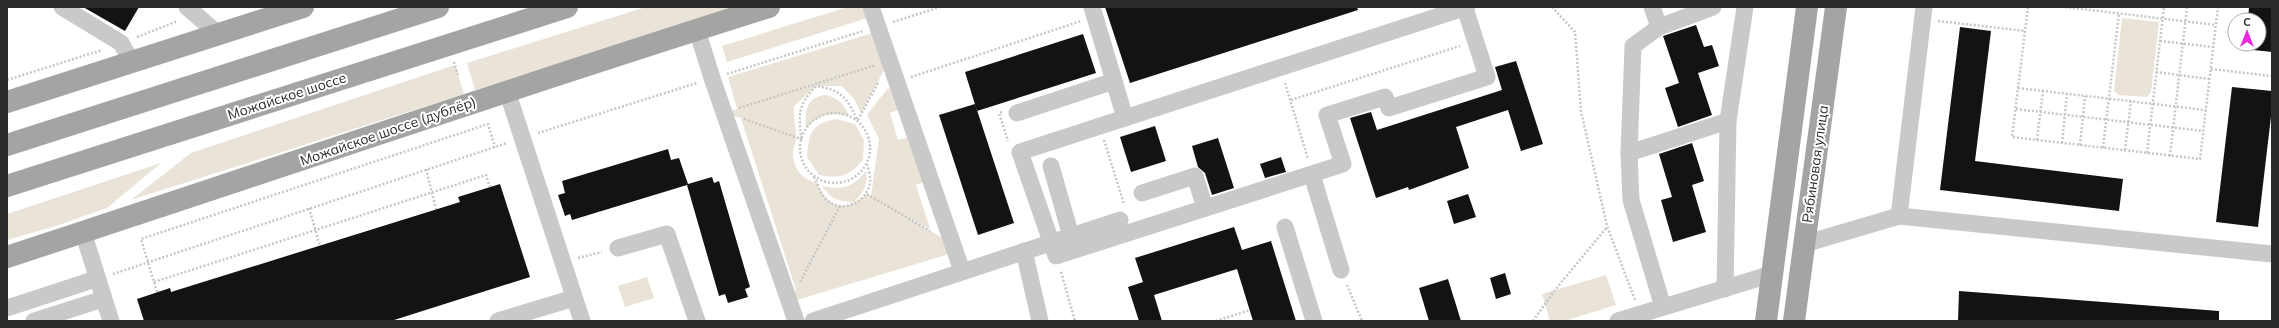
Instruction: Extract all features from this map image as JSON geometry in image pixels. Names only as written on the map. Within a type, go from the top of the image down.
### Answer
[{"type":"main road","points":[[7,102],[303,7]]},
{"type":"main road","points":[[7,145],[438,7]]},
{"type":"main road","name":"Можайское шоссе","points":[[7,186],[567,7]]},
{"type":"main road","name":"Можайское шоссе (дублёр)","points":[[7,257],[507,91],[769,7]]},
{"type":"main road","name":"Рябиновая улица","points":[[1766,321],[1807,7]]},
{"type":"main road","name":"Рябиновая улица","points":[[1794,321],[1836,7]]},
{"type":"lane","points":[[62,7],[121,43],[132,62]]},
{"type":"lane","points":[[187,7],[218,34]]},
{"type":"lane","points":[[871,7],[962,271]]},
{"type":"lane","points":[[1466,7],[1487,77],[1389,108],[1385,97],[1327,115],[1343,164],[1056,256],[1020,152],[1466,7]]},
{"type":"lane","points":[[1652,7],[1659,27]]},
{"type":"lane","points":[[1663,307],[1631,200],[1629,153],[1633,46],[1659,27],[1714,7]]},
{"type":"lane","points":[[1725,289],[1728,121],[1745,7]]},
{"type":"lane","points":[[1088,13],[1114,81],[1125,118]]},
{"type":"lane","points":[[1899,216],[1923,13]]},
{"type":"lane","points":[[698,30],[724,113],[796,321]]},
{"type":"lane","points":[[1012,112],[1114,81]]},
{"type":"lane","points":[[507,91],[582,321]]},
{"type":"lane","points":[[1629,153],[1728,121]]},
{"type":"lane","points":[[1051,166],[1071,236]]},
{"type":"lane","points":[[1312,174],[1341,270]]},
{"type":"lane","points":[[1142,193],[1195,176],[1205,208]]},
{"type":"lane","points":[[1804,244],[1899,216],[2272,254]]},
{"type":"lane","points":[[813,321],[1120,220]]},
{"type":"lane","points":[[1285,227],[1314,321]]},
{"type":"lane","points":[[83,232],[96,279],[111,321]]},
{"type":"lane","points":[[618,248],[667,234],[697,321]]},
{"type":"lane","points":[[1024,251],[1040,321]]},
{"type":"lane","points":[[1618,321],[1772,274]]},
{"type":"lane","points":[[7,308],[96,279]]},
{"type":"lane","points":[[498,321],[574,298]]},
{"type":"lane","points":[[34,321],[103,299]]},
{"type":"path","points":[[1552,7],[1575,32],[1581,111],[1607,226],[1640,314]]},
{"type":"path","points":[[2028,7],[2012,137],[2200,159],[2218,7]]},
{"type":"path","points":[[2065,7],[2216,25]]},
{"type":"path","points":[[2147,153],[2164,7]]},
{"type":"path","points":[[2170,156],[2187,7]]},
{"type":"path","points":[[908,78],[1088,13]]},
{"type":"path","points":[[1923,13],[2025,31]]},
{"type":"path","points":[[2103,148],[2119,13]]},
{"type":"path","points":[[1291,100],[1475,40]]},
{"type":"path","points":[[2160,41],[2213,48]]},
{"type":"path","points":[[724,113],[816,86],[889,61]]},
{"type":"path","points":[[857,121],[889,61]]},
{"type":"path","points":[[1280,67],[1312,174]]},
{"type":"path","points":[[2211,69],[2272,76]]},
{"type":"path","points":[[2156,72],[2210,79]]},
{"type":"path","points":[[816,86],[834,89],[848,101],[857,121],[865,130],[870,140],[870,152],[867,163],[871,182],[867,194],[853,206],[840,206],[828,201],[814,177],[806,169],[801,160],[799,112],[805,98],[816,86]]},
{"type":"path","points":[[2018,88],[2206,110]]},
{"type":"path","points":[[2037,140],[2043,91]]},
{"type":"path","points":[[2062,143],[2068,94]]},
{"type":"path","points":[[2080,145],[2086,96]]},
{"type":"path","points":[[2125,150],[2131,101]]},
{"type":"path","points":[[2016,109],[2203,131]]},
{"type":"path","points":[[1008,143],[999,113],[1012,112]]},
{"type":"path","points":[[724,113],[801,139]]},
{"type":"path","points":[[801,139],[806,128],[813,120],[823,115],[842,114],[857,121]]},
{"type":"path","points":[[96,279],[148,262],[426,169],[495,147],[488,124],[142,239],[148,262],[157,292]]},
{"type":"path","points":[[1100,126],[1132,232]]},
{"type":"path","points":[[814,177],[828,183],[844,183],[853,178],[867,163]]},
{"type":"path","points":[[426,169],[436,209]]},
{"type":"path","points":[[154,282],[486,175],[490,187]]},
{"type":"path","points":[[867,194],[953,244]]},
{"type":"path","points":[[790,302],[840,206]]},
{"type":"path","points":[[309,208],[320,246]]},
{"type":"path","points":[[1533,321],[1555,290],[1607,226]]},
{"type":"path","points":[[579,257],[618,248]]},
{"type":"path","points":[[1060,268],[1075,321]]},
{"type":"path","points":[[1341,270],[1362,321]]},
{"type":"path","points":[[1216,321],[1250,310]]},
{"type":"shaded area","points":[[646,7],[736,7],[475,90],[467,63]]},
{"type":"shaded area","points":[[848,7],[871,7],[874,16],[727,62],[722,46]]},
{"type":"shaded area","points":[[2122,18],[2159,22],[2151,92],[2147,97],[2119,95],[2114,91]]},
{"type":"shaded area","points":[[879,31],[889,61],[861,113],[854,99],[842,86],[816,86],[794,106],[796,137],[793,158],[799,172],[807,179],[817,183],[827,199],[838,206],[851,204],[867,194],[871,196],[879,139],[867,115],[888,88],[899,96],[903,108],[890,113],[898,140],[913,136],[928,181],[916,185],[930,229],[903,215],[953,244],[946,255],[790,302],[796,290],[741,118],[724,113],[737,109],[728,77]]},
{"type":"shaded area","points":[[455,65],[464,94],[131,200],[191,153]]},
{"type":"shaded area","points":[[826,95],[840,102],[849,116],[836,114],[825,115],[811,123],[806,128],[808,106],[814,99],[819,96]]},
{"type":"shaded area","points":[[836,119],[855,124],[864,140],[863,160],[853,170],[844,175],[833,177],[819,175],[807,157],[810,136],[816,127],[827,121]]},
{"type":"shaded area","points":[[161,163],[107,208],[56,226],[7,240],[7,214]]},
{"type":"shaded area","points":[[866,171],[866,184],[854,202],[835,199],[822,186],[836,188],[847,186],[856,181]]},
{"type":"shaded area","points":[[1606,275],[1616,305],[1564,321],[1550,321],[1542,294]]},
{"type":"shaded area","points":[[647,277],[654,298],[625,307],[618,286]]},
{"type":"building","points":[[83,7],[139,7],[125,31]]},
{"type":"building","points":[[1105,7],[1357,7],[1358,10],[1130,83]]},
{"type":"building","points":[[2249,7],[2272,7],[2272,52],[2267,51],[2267,12],[2249,12]]},
{"type":"building","points":[[1696,25],[1704,47],[1712,45],[1719,66],[1698,73],[1712,115],[1678,127],[1665,88],[1679,83],[1663,36]]},
{"type":"building","points":[[1960,27],[1991,31],[1975,161],[2123,179],[2119,211],[1940,190]]},
{"type":"building","points":[[1083,34],[1096,73],[977,111],[965,72]]},
{"type":"building","points":[[1516,61],[1543,144],[1521,151],[1508,110],[1456,127],[1469,168],[1409,190],[1408,187],[1376,198],[1350,118],[1371,112],[1377,130],[1502,90],[1495,67]]},
{"type":"building","points":[[2232,87],[2272,91],[2272,108],[2258,227],[2216,222]]},
{"type":"building","points":[[975,104],[1014,223],[978,235],[939,115]]},
{"type":"building","points":[[1155,126],[1166,161],[1131,172],[1120,137]]},
{"type":"building","points":[[1218,138],[1234,188],[1212,195],[1205,173],[1198,167],[1192,146]]},
{"type":"building","points":[[1692,143],[1704,181],[1692,185],[1706,232],[1673,242],[1661,200],[1672,197],[1659,154]]},
{"type":"building","points":[[668,149],[671,160],[679,158],[688,184],[712,177],[714,183],[719,181],[750,287],[745,289],[748,297],[728,303],[725,294],[719,296],[687,185],[572,220],[570,214],[565,216],[558,195],[565,193],[562,181]]},
{"type":"building","points":[[1281,157],[1286,172],[1265,178],[1260,164]]},
{"type":"building","points":[[500,184],[530,277],[391,321],[144,321],[137,299],[170,288],[171,292],[460,202],[458,197]]},
{"type":"building","points":[[1468,194],[1476,217],[1454,224],[1447,201]]},
{"type":"building","points":[[1234,227],[1242,250],[1271,241],[1296,321],[1253,321],[1237,269],[1154,295],[1162,321],[1139,321],[1128,287],[1143,282],[1135,258]]},
{"type":"building","points":[[1505,273],[1511,294],[1496,299],[1490,278]]},
{"type":"building","points":[[1448,279],[1461,321],[1429,321],[1419,288]]},
{"type":"building","points":[[1959,291],[2219,311],[2219,321],[1958,321]]}]
